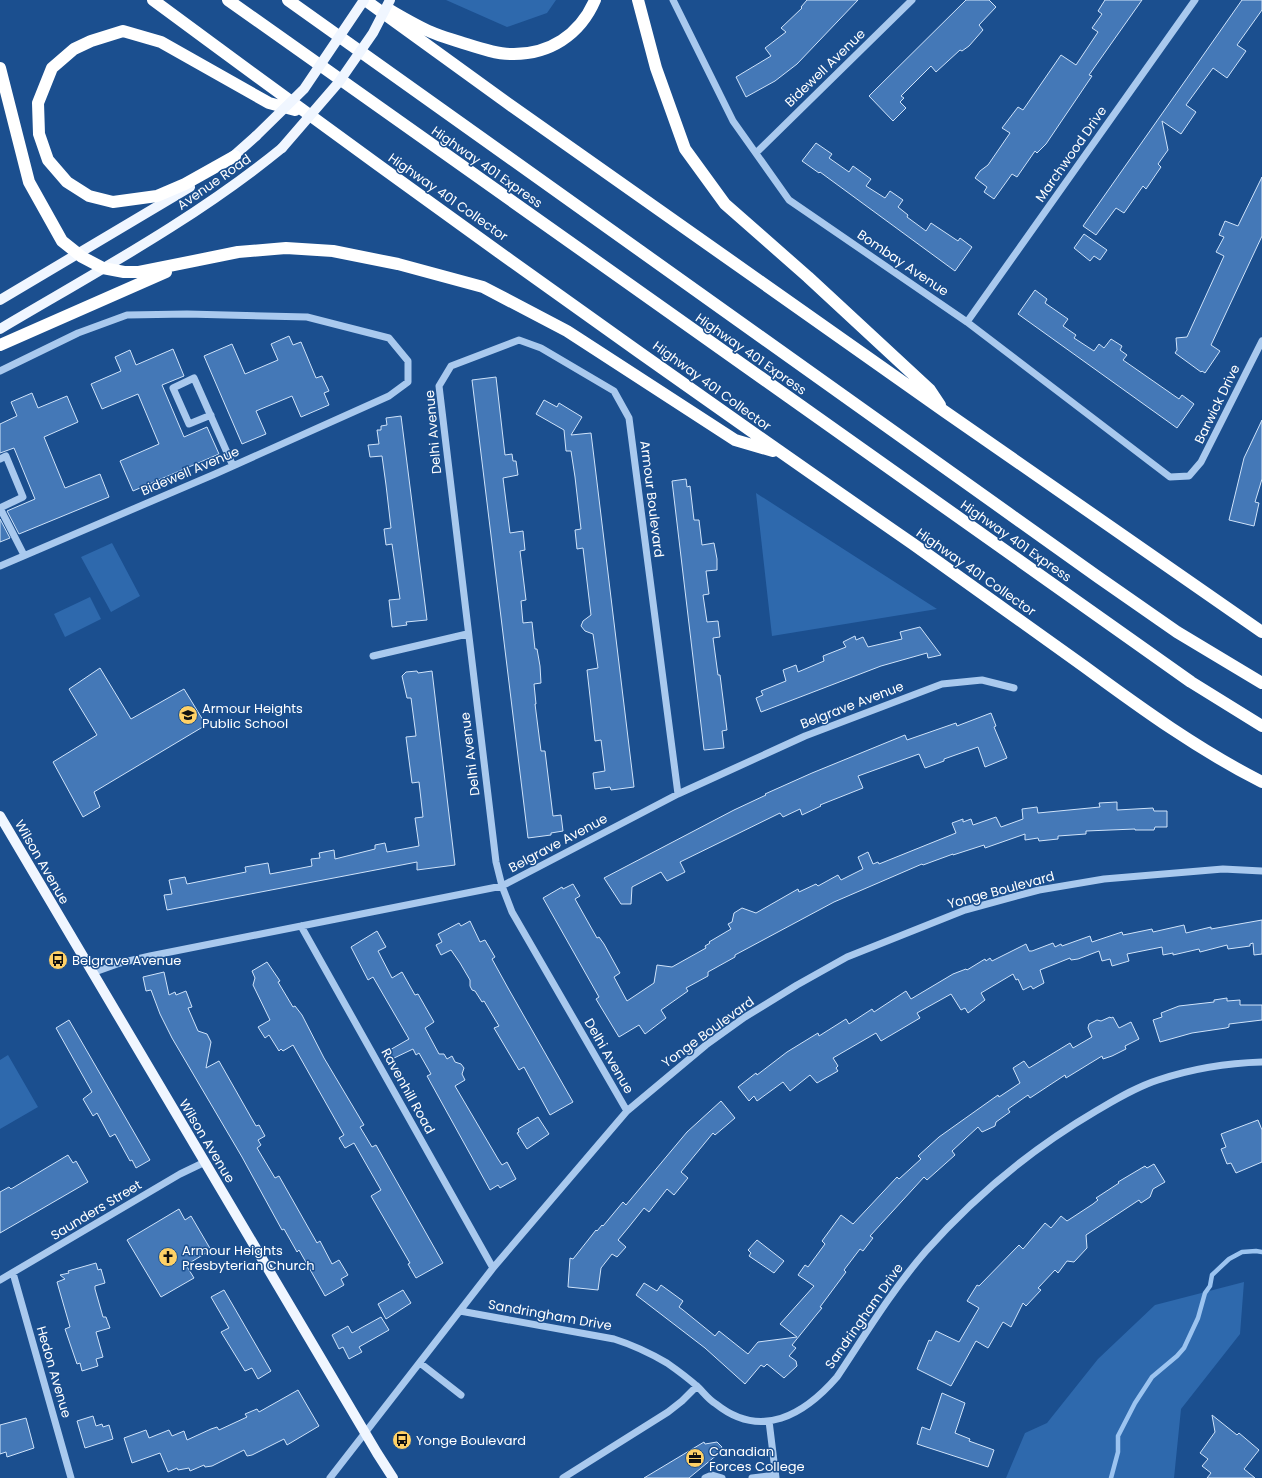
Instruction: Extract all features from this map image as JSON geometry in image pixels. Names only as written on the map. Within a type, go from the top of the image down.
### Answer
[{"type":"highway","name":"Highway 401 Collector","points":[[153,0],[304,112],[781,453],[968,582],[1144,710],[1223,762],[1262,782]]},
{"type":"highway","name":"Highway 401 Express","points":[[228,0],[1184,678],[1262,726]]},
{"type":"highway","name":"Highway 401 Express","points":[[288,0],[1092,573],[1177,632],[1262,683]]},
{"type":"highway","points":[[364,0],[944,411],[1262,632]]},
{"type":"highway","points":[[370,0],[432,32],[474,46],[510,55],[540,52],[564,40],[578,27],[589,13],[594,0]]},
{"type":"highway","points":[[638,0],[658,75],[685,149],[725,204],[808,276],[930,390],[944,411]]},
{"type":"highway","points":[[235,156],[186,184],[157,196],[113,202],[89,196],[67,182],[48,160],[39,134],[38,103],[52,68],[57,63],[74,49],[91,41],[123,31],[161,42],[269,102],[304,112]]},
{"type":"highway","points":[[0,68],[29,182],[62,241],[77,253],[103,268],[124,272],[139,272],[238,252],[286,248],[333,251],[398,264],[483,287],[567,331],[735,440],[781,453]]},
{"type":"highway","points":[[0,345],[186,263]]},
{"type":"main road","name":"Avenue Road","points":[[0,300],[202,179],[235,156],[304,89],[364,0]]},
{"type":"main road","name":"Avenue Road","points":[[0,329],[205,206],[249,175],[282,148],[339,82],[373,33],[390,0]]},
{"type":"main road","name":"Wilson Avenue","points":[[0,816],[365,1433],[394,1478]]},
{"type":"street","name":"Bombay Avenue","points":[[673,0],[733,121],[789,200],[967,322],[1170,477],[1189,476]]},
{"type":"street","name":"Bidewell Avenue","points":[[756,153],[912,0]]},
{"type":"street","name":"Marchwood Drive","points":[[967,322],[1194,0]]},
{"type":"street","name":"Bidewell Avenue","points":[[0,371],[78,332],[127,315],[187,314],[307,317],[390,338],[408,360],[408,382],[389,396],[233,466],[0,566]]},
{"type":"street","name":"Armour Boulevard","points":[[451,366],[519,340],[541,348],[614,391],[629,418],[678,794]]},
{"type":"street","name":"Barwick Drive","points":[[1189,476],[1202,462],[1262,341]]},
{"type":"street","name":"Delhi Avenue","points":[[451,366],[439,386],[467,634],[494,848],[502,886],[512,912],[627,1111]]},
{"type":"street","points":[[211,416],[189,424],[174,388],[194,378],[211,416],[233,466]]},
{"type":"street","points":[[0,459],[6,456],[23,497],[0,508],[24,555]]},
{"type":"street","points":[[373,656],[467,634]]},
{"type":"street","name":"Belgrave Avenue","points":[[92,973],[120,963],[150,956],[502,886],[678,794],[805,736],[942,684],[982,680],[1014,688]]},
{"type":"street","name":"Yonge Boulevard","points":[[330,1478],[493,1268],[627,1111],[706,1045],[745,1017],[797,985],[847,957],[965,910],[1039,890],[1104,879],[1223,869],[1262,872]]},
{"type":"street","name":"Ravenhill Road","points":[[301,926],[493,1268]]},
{"type":"street","name":"Sandringham Drive","points":[[460,1311],[614,1339],[636,1346],[667,1364],[697,1386],[715,1404],[732,1415],[752,1421],[769,1422],[782,1419],[799,1410],[826,1390],[837,1377],[895,1290],[926,1251],[968,1208],[1064,1130],[1115,1099],[1157,1080],[1208,1068],[1262,1062]]},
{"type":"street","name":"Saunders Street","points":[[0,1280],[180,1174],[205,1162]]},
{"type":"street","name":"Hedon Avenue","points":[[13,1273],[71,1478]]},
{"type":"street","points":[[420,1363],[461,1395]]},
{"type":"street","points":[[563,1478],[668,1412],[697,1386]]},
{"type":"street","points":[[752,1478],[776,1476],[769,1422]]},
{"type":"street","points":[[705,1478],[712,1475],[722,1478]]},
{"type":"shaded area","points":[[446,0],[556,0],[547,13],[507,27]]},
{"type":"shaded area","points":[[756,493],[937,609],[772,636]]},
{"type":"shaded area","points":[[112,543],[140,596],[111,612],[81,557]]},
{"type":"shaded area","points":[[90,597],[101,619],[65,637],[54,614]]},
{"type":"shaded area","points":[[8,1055],[38,1107],[0,1129],[0,1060]]},
{"type":"shaded area","points":[[1244,1282],[1240,1334],[1181,1409],[1174,1478],[1006,1478],[1025,1433],[1047,1423],[1098,1359],[1155,1305]]},
{"type":"building","points":[[807,0],[858,0],[797,64],[775,81],[746,97],[736,77],[771,56],[765,48],[786,32],[781,28],[802,8],[801,7]]},
{"type":"building","points":[[966,0],[989,0],[996,7],[979,25],[983,30],[969,46],[962,51],[960,50],[936,72],[931,66],[901,96],[904,98],[900,102],[906,108],[893,121],[869,96]]},
{"type":"building","points":[[1105,0],[1142,0],[1089,75],[1092,76],[1046,144],[1037,153],[1035,151],[1017,177],[1012,174],[994,199],[984,192],[987,187],[975,178],[980,171],[988,165],[1010,133],[1002,128],[1018,107],[1023,110],[1061,55],[1076,65],[1098,32],[1092,28],[1102,14],[1098,11]]},
{"type":"building","points":[[1242,0],[1262,0],[1262,10],[1237,45],[1246,51],[1227,78],[1213,68],[1186,105],[1196,112],[1181,134],[1162,121],[1168,150],[1158,164],[1161,167],[1146,189],[1143,186],[1124,213],[1116,208],[1096,235],[1083,226]]},
{"type":"building","points":[[816,143],[832,154],[829,158],[849,172],[853,166],[871,179],[866,186],[885,198],[890,191],[903,200],[898,207],[908,215],[907,217],[926,231],[931,223],[958,241],[960,238],[972,247],[955,271],[820,172],[819,173],[802,161]]},
{"type":"building","points":[[1262,177],[1262,236],[1211,345],[1220,351],[1205,373],[1202,371],[1201,372],[1175,353],[1177,350],[1176,338],[1187,337],[1224,256],[1216,252],[1224,237],[1219,235],[1225,221],[1238,226]]},
{"type":"building","points":[[1084,234],[1107,250],[1100,260],[1094,256],[1090,261],[1074,248]]},
{"type":"building","points":[[1035,290],[1047,299],[1045,303],[1068,319],[1063,326],[1076,335],[1074,338],[1094,351],[1099,344],[1104,348],[1111,339],[1122,346],[1120,350],[1127,355],[1123,360],[1179,399],[1182,395],[1194,404],[1177,428],[1018,314]]},
{"type":"building","points":[[289,336],[293,345],[301,342],[316,378],[322,376],[329,391],[324,393],[329,405],[301,417],[292,396],[256,411],[266,434],[242,444],[204,356],[232,344],[245,374],[278,360],[271,344]]},
{"type":"building","points":[[173,349],[184,376],[162,385],[184,437],[207,427],[219,454],[133,491],[120,461],[159,444],[138,394],[102,409],[91,384],[121,371],[115,357],[130,350],[136,365]]},
{"type":"building","points":[[496,377],[505,455],[512,454],[513,461],[516,461],[518,475],[503,478],[510,533],[523,531],[525,550],[520,551],[526,600],[521,601],[523,623],[532,622],[535,649],[537,649],[540,666],[541,683],[534,684],[541,751],[545,751],[553,816],[561,815],[563,831],[551,833],[551,835],[528,838],[472,380]]},
{"type":"building","points":[[32,393],[38,408],[67,396],[78,422],[44,437],[65,488],[100,474],[109,497],[19,534],[7,511],[35,499],[14,448],[0,453],[0,424],[17,416],[11,402]]},
{"type":"building","points":[[544,400],[557,407],[559,403],[582,417],[571,435],[591,433],[634,787],[611,790],[610,787],[595,789],[593,773],[605,771],[601,740],[595,741],[587,670],[598,668],[593,634],[585,631],[581,626],[583,621],[591,615],[583,548],[577,549],[575,530],[581,529],[575,477],[571,451],[566,451],[564,430],[536,414]]},
{"type":"building","points":[[401,416],[427,620],[406,622],[407,625],[392,627],[389,600],[400,599],[392,544],[386,545],[384,529],[391,528],[386,485],[382,456],[370,457],[368,445],[379,444],[377,430],[381,430],[381,426],[387,425],[386,418]]},
{"type":"building","points":[[1262,420],[1262,479],[1255,502],[1259,503],[1254,526],[1229,520],[1244,458]]},
{"type":"building","points":[[686,479],[687,487],[690,486],[694,520],[699,520],[702,545],[714,543],[717,559],[717,570],[706,571],[709,594],[703,595],[707,622],[718,621],[720,637],[713,638],[718,675],[720,675],[727,730],[722,731],[724,748],[704,750],[672,481]]},
{"type":"building","points":[[0,519],[10,538],[0,542]]},
{"type":"building","points":[[920,627],[941,655],[928,658],[927,653],[881,666],[761,712],[756,698],[763,695],[761,691],[786,681],[783,670],[796,665],[798,672],[824,661],[823,656],[846,647],[843,642],[855,636],[856,640],[863,637],[868,647],[902,639],[900,632]]},
{"type":"building","points":[[100,668],[131,719],[184,689],[206,725],[94,792],[100,807],[83,817],[53,762],[97,735],[69,689]]},
{"type":"building","points":[[417,671],[418,673],[432,671],[455,865],[417,870],[417,862],[167,910],[164,895],[172,894],[169,880],[185,877],[187,884],[246,872],[245,867],[268,863],[270,874],[312,866],[311,859],[320,858],[319,853],[334,850],[335,859],[375,849],[375,845],[385,843],[387,852],[419,846],[415,818],[423,817],[419,782],[412,783],[406,737],[416,736],[411,698],[407,698],[402,676],[406,672]]},
{"type":"building","points":[[991,713],[996,726],[994,727],[1007,758],[985,767],[978,747],[944,759],[944,761],[925,768],[919,754],[858,776],[863,788],[820,805],[821,806],[802,815],[800,809],[783,817],[780,813],[680,862],[685,872],[667,881],[661,872],[632,887],[631,904],[621,904],[604,878],[734,810],[766,795],[765,794],[812,773],[905,735],[907,740],[956,723],[957,726]]},
{"type":"building","points":[[1117,802],[1117,810],[1153,808],[1154,811],[1167,811],[1167,827],[1155,827],[1154,830],[1135,829],[1086,831],[1086,834],[1058,836],[1058,839],[1039,841],[1038,838],[1025,840],[1025,834],[985,848],[984,845],[923,865],[922,864],[834,902],[735,955],[735,957],[708,972],[708,976],[686,988],[688,991],[661,1010],[666,1018],[645,1034],[639,1025],[619,1037],[596,999],[599,997],[543,898],[562,887],[563,889],[573,884],[580,896],[575,899],[597,938],[599,937],[604,944],[620,973],[614,977],[627,1001],[654,983],[657,965],[672,967],[706,948],[705,946],[710,943],[709,942],[731,929],[728,924],[732,922],[734,913],[742,908],[756,913],[798,889],[799,892],[816,884],[818,886],[838,875],[841,880],[863,869],[858,857],[868,852],[873,864],[878,862],[879,864],[956,833],[952,823],[963,819],[963,822],[971,819],[973,825],[996,817],[1001,827],[1023,819],[1022,809],[1037,807],[1038,813],[1100,807],[1099,803]]},
{"type":"building","points":[[1262,920],[1262,954],[1254,955],[1253,943],[1250,944],[1250,946],[1228,949],[1227,945],[1200,952],[1199,949],[1173,955],[1173,953],[1163,955],[1162,947],[1127,954],[1129,961],[1112,966],[1110,959],[1102,961],[1099,951],[1078,959],[1071,960],[1070,958],[1040,970],[1044,983],[1033,989],[1031,986],[1023,990],[1018,979],[1016,980],[1013,974],[981,993],[985,1000],[968,1013],[965,1008],[961,1010],[951,994],[917,1013],[920,1018],[881,1041],[876,1033],[833,1058],[838,1066],[836,1068],[838,1071],[817,1083],[810,1075],[790,1091],[783,1082],[757,1101],[754,1096],[749,1101],[738,1087],[756,1073],[757,1075],[787,1052],[818,1033],[819,1036],[846,1019],[849,1024],[872,1009],[874,1012],[906,991],[911,999],[953,974],[966,969],[967,970],[985,959],[986,961],[990,958],[992,961],[1026,944],[1029,951],[1032,951],[1053,943],[1055,947],[1061,944],[1062,946],[1090,936],[1092,942],[1122,932],[1123,935],[1152,929],[1153,932],[1184,925],[1186,933],[1211,927],[1211,929]]},
{"type":"building","points":[[470,921],[480,942],[485,940],[495,957],[492,959],[573,1102],[550,1115],[524,1067],[519,1070],[494,1028],[499,1026],[484,1001],[482,1002],[475,991],[472,990],[470,980],[460,963],[451,950],[441,955],[436,945],[442,942],[438,934],[459,923],[461,926]]},
{"type":"building","points":[[377,931],[386,947],[378,951],[392,978],[402,972],[415,995],[418,994],[434,1022],[425,1028],[439,1054],[444,1054],[447,1059],[452,1056],[455,1062],[461,1064],[464,1068],[462,1074],[465,1080],[455,1086],[498,1159],[502,1165],[507,1162],[516,1179],[500,1188],[498,1185],[490,1190],[427,1076],[431,1074],[419,1053],[416,1055],[413,1049],[392,1059],[388,1051],[409,1039],[373,977],[368,980],[351,947]]},
{"type":"building","points":[[267,962],[280,981],[278,982],[293,1007],[295,1006],[302,1015],[324,1058],[364,1125],[360,1127],[372,1147],[376,1145],[443,1263],[416,1278],[408,1264],[410,1263],[371,1196],[381,1190],[354,1143],[345,1148],[339,1138],[344,1135],[293,1045],[283,1051],[281,1049],[279,1051],[269,1035],[265,1038],[258,1027],[270,1020],[253,985],[255,978],[252,971]]},
{"type":"building","points":[[164,972],[169,995],[175,992],[176,995],[186,991],[192,1007],[188,1008],[198,1031],[207,1034],[211,1042],[206,1068],[219,1061],[256,1126],[259,1125],[265,1136],[258,1140],[261,1145],[257,1148],[275,1178],[279,1176],[317,1243],[320,1241],[332,1264],[339,1260],[348,1275],[341,1279],[344,1285],[325,1296],[299,1250],[297,1252],[284,1229],[282,1230],[242,1157],[172,1038],[160,1014],[151,990],[146,991],[143,977]]},
{"type":"building","points":[[1227,998],[1227,1001],[1240,1000],[1240,1005],[1262,1005],[1262,1020],[1229,1024],[1229,1027],[1226,1028],[1192,1033],[1160,1042],[1153,1020],[1162,1017],[1161,1013],[1179,1006],[1214,1002],[1214,1000]]},
{"type":"building","points":[[1113,1017],[1119,1028],[1131,1022],[1139,1039],[1125,1046],[1126,1049],[1112,1056],[1103,1059],[1102,1056],[1066,1078],[1065,1075],[1030,1098],[1028,1095],[1008,1109],[1010,1112],[996,1122],[995,1126],[982,1132],[978,1127],[952,1151],[955,1155],[927,1180],[924,1177],[870,1236],[873,1238],[863,1251],[860,1249],[844,1270],[846,1272],[820,1307],[822,1308],[792,1345],[796,1348],[789,1356],[796,1361],[797,1366],[784,1378],[767,1364],[764,1367],[761,1365],[745,1384],[705,1348],[636,1295],[644,1283],[657,1291],[661,1285],[683,1301],[679,1307],[715,1336],[719,1331],[748,1354],[758,1342],[797,1337],[780,1324],[814,1286],[798,1275],[805,1265],[808,1267],[825,1244],[822,1241],[841,1215],[853,1224],[897,1177],[899,1179],[921,1159],[918,1156],[939,1137],[998,1095],[999,1097],[1020,1083],[1013,1068],[1024,1061],[1029,1068],[1070,1043],[1073,1048],[1092,1037],[1088,1028],[1089,1024],[1097,1020],[1101,1021]]},
{"type":"building","points":[[69,1020],[150,1160],[136,1168],[132,1160],[130,1161],[115,1134],[110,1137],[97,1113],[93,1116],[83,1099],[92,1092],[56,1028]]},
{"type":"building","points":[[721,1101],[735,1118],[715,1135],[713,1133],[681,1172],[688,1178],[674,1195],[667,1189],[649,1212],[644,1208],[618,1240],[626,1247],[617,1257],[612,1254],[601,1268],[598,1290],[568,1287],[570,1258],[573,1259],[596,1230],[597,1231],[602,1225],[603,1226],[623,1202],[626,1205],[687,1132]]},
{"type":"building","points":[[538,1117],[549,1134],[527,1149],[517,1133],[519,1132],[518,1129]]},
{"type":"building","points":[[1258,1120],[1262,1130],[1262,1162],[1236,1173],[1231,1163],[1227,1164],[1221,1149],[1226,1147],[1221,1134]]},
{"type":"building","points":[[68,1155],[73,1163],[76,1161],[88,1182],[0,1233],[0,1192],[9,1187],[11,1189]]},
{"type":"building","points":[[1154,1164],[1165,1182],[1153,1189],[1150,1197],[1141,1203],[1139,1200],[1086,1235],[1087,1248],[1074,1262],[1067,1261],[1058,1273],[1055,1270],[1038,1288],[1041,1290],[1026,1306],[1023,1303],[1011,1327],[1003,1322],[988,1348],[976,1341],[951,1386],[917,1369],[929,1340],[931,1341],[936,1331],[959,1342],[979,1308],[967,1301],[977,1285],[979,1286],[1019,1245],[1023,1249],[1045,1223],[1051,1228],[1061,1216],[1067,1221],[1093,1204],[1098,1200],[1096,1198],[1119,1183],[1118,1182],[1145,1166],[1147,1168]]},
{"type":"building","name":"Armour Heights Presbyterian Church","points":[[179,1209],[185,1220],[191,1216],[211,1250],[186,1265],[194,1278],[161,1297],[127,1240]]},
{"type":"building","points":[[757,1240],[784,1261],[774,1273],[749,1256],[751,1253],[748,1250]]},
{"type":"building","points":[[96,1263],[98,1270],[101,1269],[105,1283],[95,1286],[95,1289],[103,1317],[106,1317],[110,1328],[96,1332],[103,1357],[96,1359],[98,1366],[82,1371],[80,1363],[77,1364],[65,1329],[70,1327],[57,1282],[65,1279],[60,1275],[69,1273],[68,1271]]},
{"type":"building","points":[[224,1290],[271,1371],[258,1379],[252,1368],[245,1371],[221,1332],[229,1328],[211,1297]]},
{"type":"building","points":[[403,1290],[411,1303],[386,1319],[378,1304]]},
{"type":"building","points":[[381,1317],[389,1330],[359,1347],[362,1352],[349,1359],[343,1347],[339,1349],[332,1335],[348,1326],[352,1333]]},
{"type":"building","points":[[298,1390],[319,1426],[287,1445],[284,1439],[252,1455],[247,1456],[244,1450],[212,1466],[205,1467],[204,1465],[190,1471],[189,1468],[178,1470],[177,1468],[168,1472],[160,1453],[132,1463],[124,1438],[146,1430],[149,1438],[169,1430],[172,1436],[184,1431],[187,1440],[217,1427],[219,1430],[247,1417],[245,1414],[257,1409],[259,1412]]},
{"type":"building","points":[[942,1393],[965,1403],[955,1433],[970,1439],[969,1441],[994,1450],[988,1467],[917,1444],[922,1427],[930,1430]]},
{"type":"building","points":[[1212,1415],[1237,1435],[1239,1433],[1259,1450],[1244,1469],[1255,1478],[1207,1478],[1211,1473],[1202,1466],[1208,1459],[1200,1453],[1215,1432]]},
{"type":"building","points":[[93,1416],[96,1426],[102,1424],[103,1427],[109,1425],[113,1439],[85,1448],[77,1421]]},
{"type":"building","points":[[26,1418],[34,1448],[7,1457],[6,1452],[0,1454],[0,1425]]},
{"type":"building","name":"Canadian Forces College","points":[[704,1442],[705,1444],[717,1442],[722,1447],[718,1454],[689,1478],[644,1478]]},
{"type":"waterway","points":[[1111,1478],[1118,1452],[1118,1436],[1135,1403],[1152,1377],[1177,1356],[1184,1348],[1198,1318],[1205,1293],[1210,1286],[1212,1275],[1229,1259],[1242,1252],[1262,1252]]},
{"type":"place","name":"Armour Heights Public School","points":[[188,715]]},
{"type":"place","name":"Belgrave Avenue","points":[[58,960]]},
{"type":"place","name":"Armour Heights Presbyterian Church","points":[[168,1257]]},
{"type":"place","name":"Yonge Boulevard","points":[[402,1440]]},
{"type":"place","name":"Canadian Forces College","points":[[695,1458]]}]
